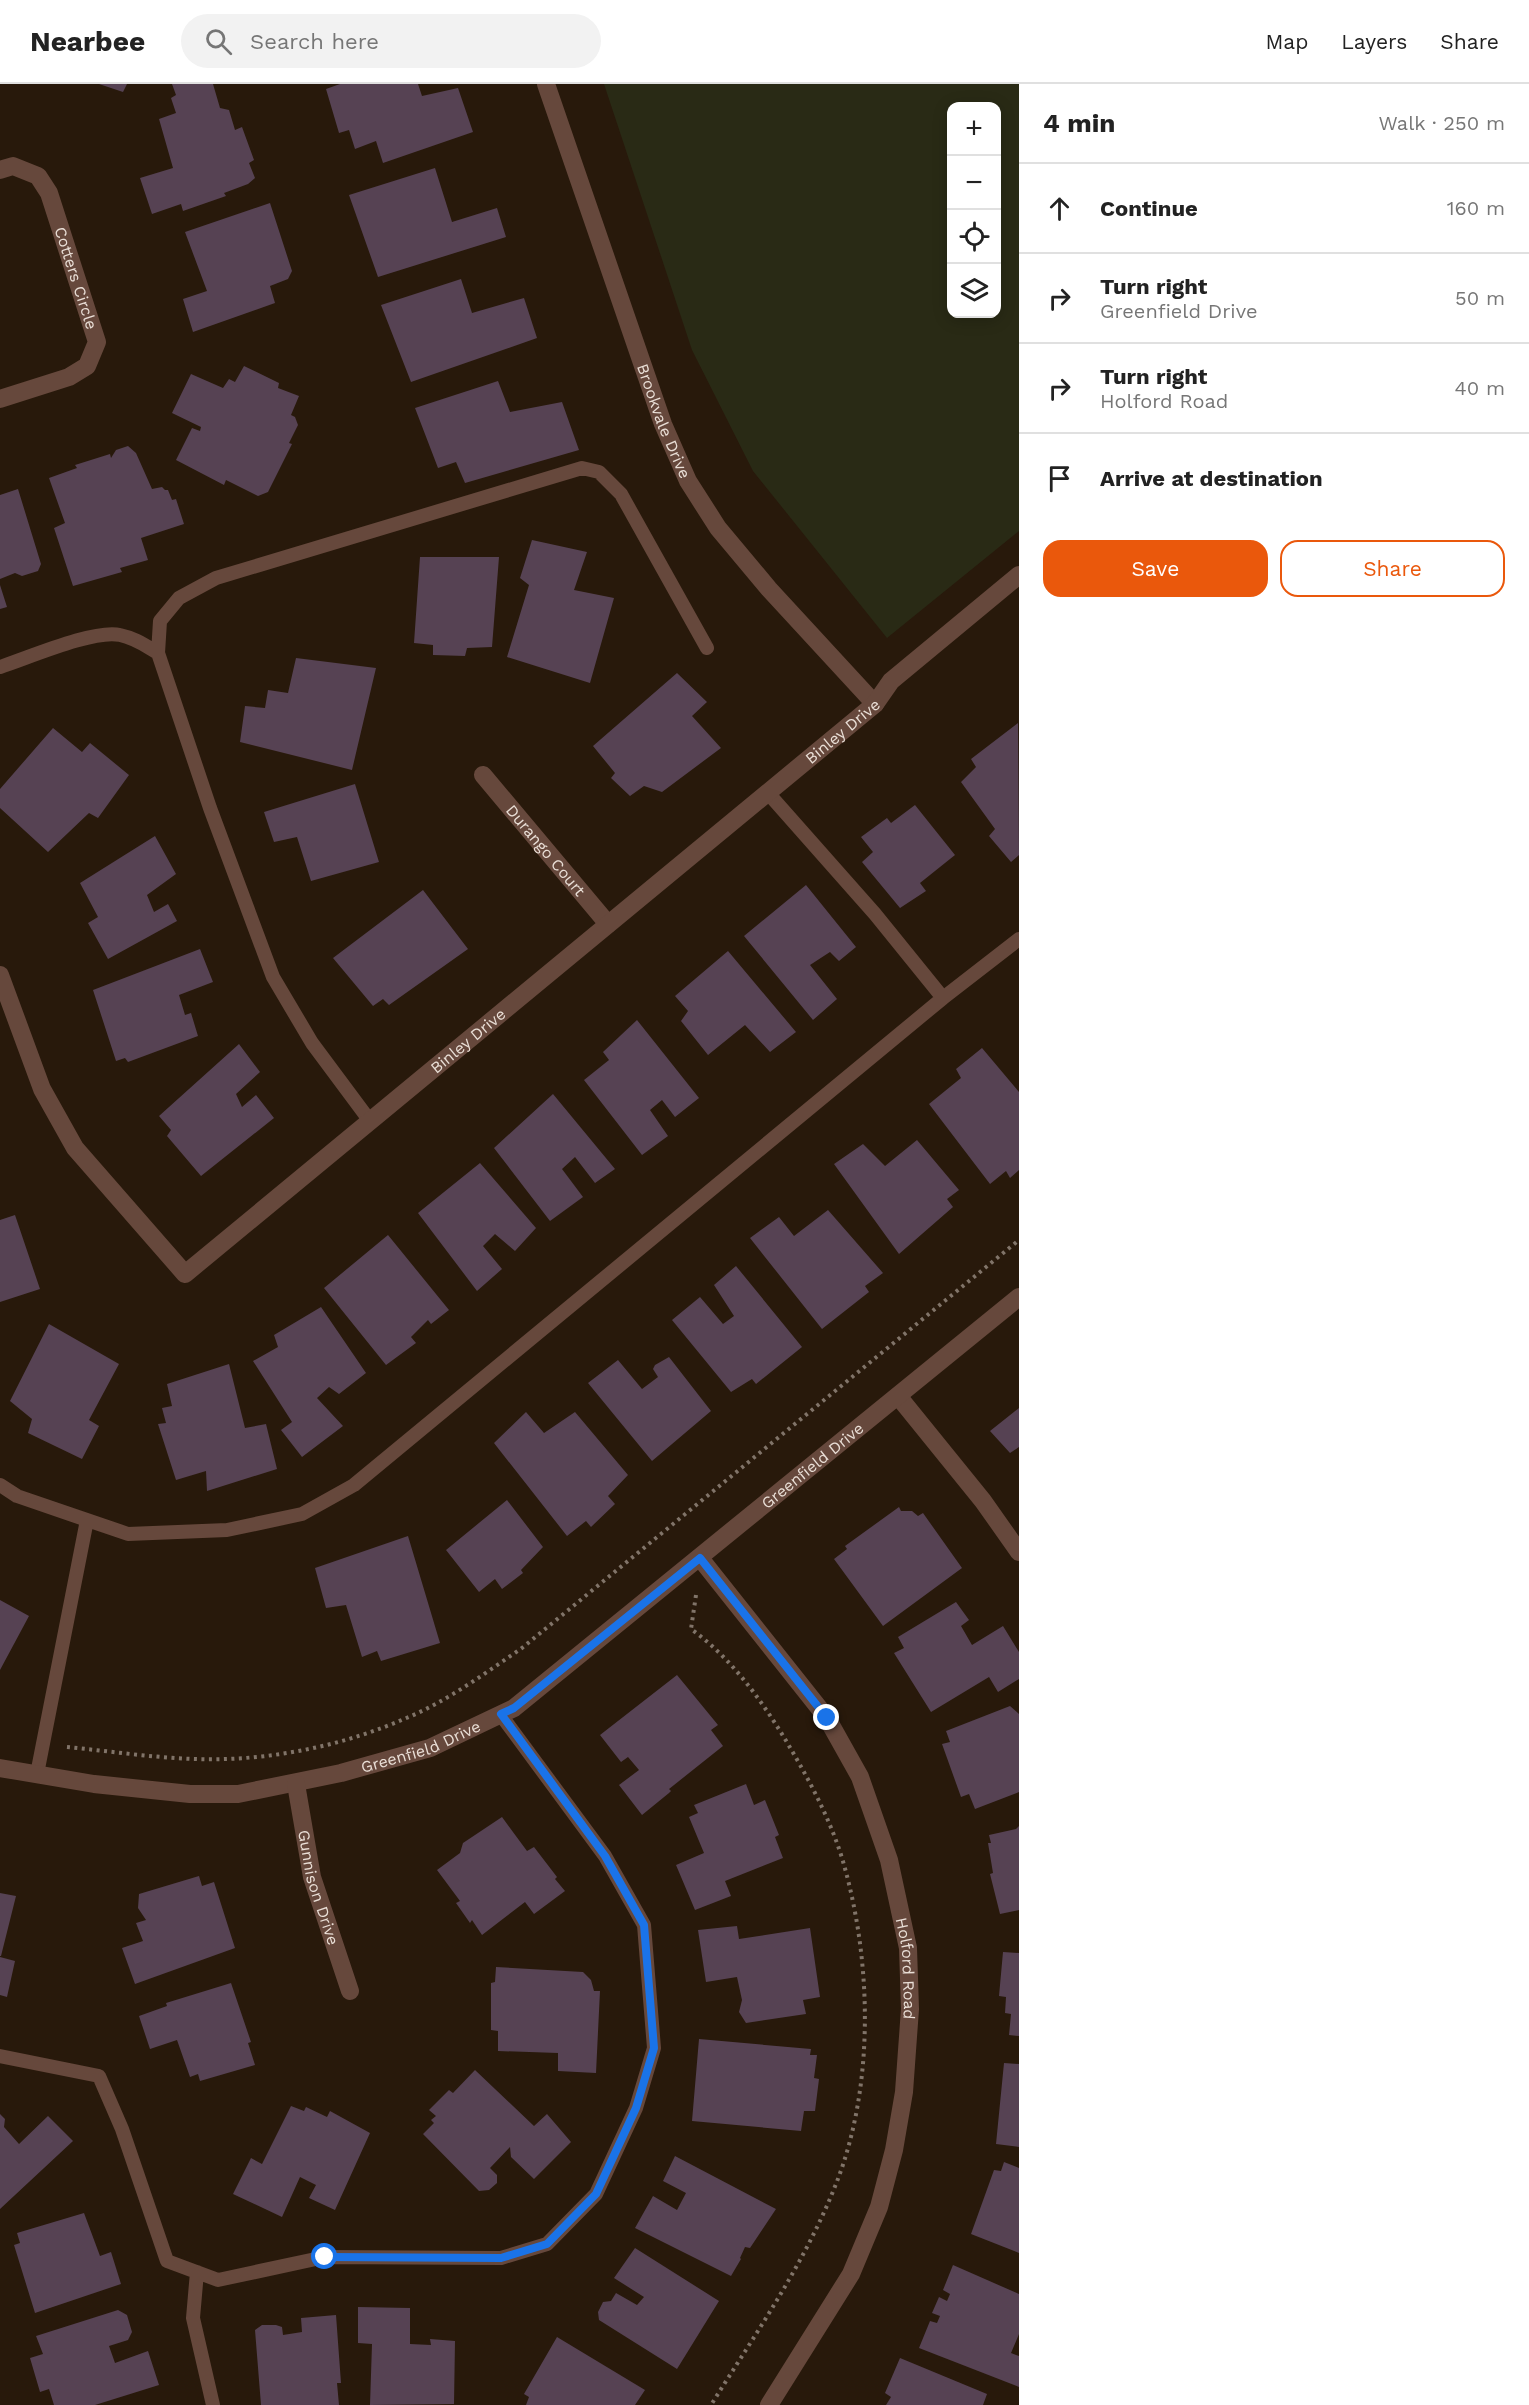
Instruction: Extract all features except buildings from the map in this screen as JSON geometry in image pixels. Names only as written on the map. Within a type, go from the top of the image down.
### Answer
[{"type":"street","name":"Brookvale Drive","points":[[546,84],[663,424],[688,481],[718,528],[770,589],[875,704]]},
{"type":"street","name":"Cotters Circle","points":[[0,170],[13,166],[38,176],[49,193],[97,342],[87,366],[69,377],[0,399]]},
{"type":"street","name":"Binley Drive","points":[[0,975],[42,1089],[75,1148],[185,1274],[875,704],[891,681],[1019,574]]},
{"type":"street","name":"Durango Court","points":[[483,775],[608,924]]},
{"type":"street","name":"Greenfield Drive","points":[[0,1768],[94,1784],[190,1794],[238,1794],[296,1784],[430,1748],[514,1708],[1019,1297]]},
{"type":"street","points":[[898,1396],[983,1501],[1019,1552]]},
{"type":"street","name":"Holford Road","points":[[700,1558],[827,1718],[860,1777],[889,1860],[908,1948],[910,2009],[904,2092],[894,2150],[879,2207],[851,2274],[769,2405]]},
{"type":"street","name":"Gunnison Drive","points":[[296,1784],[312,1877],[350,1991]]},
{"type":"lane","points":[[370,1121],[312,1043],[273,977],[210,808],[158,653],[160,621],[179,598],[216,578],[582,468],[599,472],[621,494],[707,648]]},
{"type":"lane","points":[[0,667],[92,637],[119,634],[138,641],[158,653]]},
{"type":"lane","points":[[768,793],[875,914],[943,998]]},
{"type":"lane","points":[[0,1485],[17,1496],[128,1534],[227,1530],[302,1514],[354,1485],[943,998],[1019,939]]},
{"type":"lane","points":[[37,1774],[87,1520]]},
{"type":"lane","points":[[0,2056],[99,2076],[122,2129],[167,2261],[218,2280],[325,2257],[501,2258],[547,2244],[596,2194],[636,2108],[654,2048],[644,1925],[605,1856],[501,1714]]},
{"type":"lane","points":[[197,2272],[193,2318],[213,2405]]},
{"type":"path","points":[[43,1744],[151,1756],[226,1759],[300,1751],[356,1736],[405,1719],[464,1688],[522,1648],[1019,1240]]},
{"type":"path","points":[[700,1558],[691,1629],[714,1646],[768,1711],[801,1766],[824,1813],[842,1857],[854,1913],[862,1965],[865,2015],[861,2085],[851,2138],[837,2183],[812,2241],[711,2405]]},
{"type":"green space","points":[[604,84],[1019,84],[1019,531],[887,638],[753,471],[692,350]]},
{"type":"route","points":[[325,2257],[501,2258],[547,2244],[596,2194],[636,2108],[654,2048],[644,1925],[605,1856],[501,1714],[514,1708],[700,1558],[827,1718]]}]
